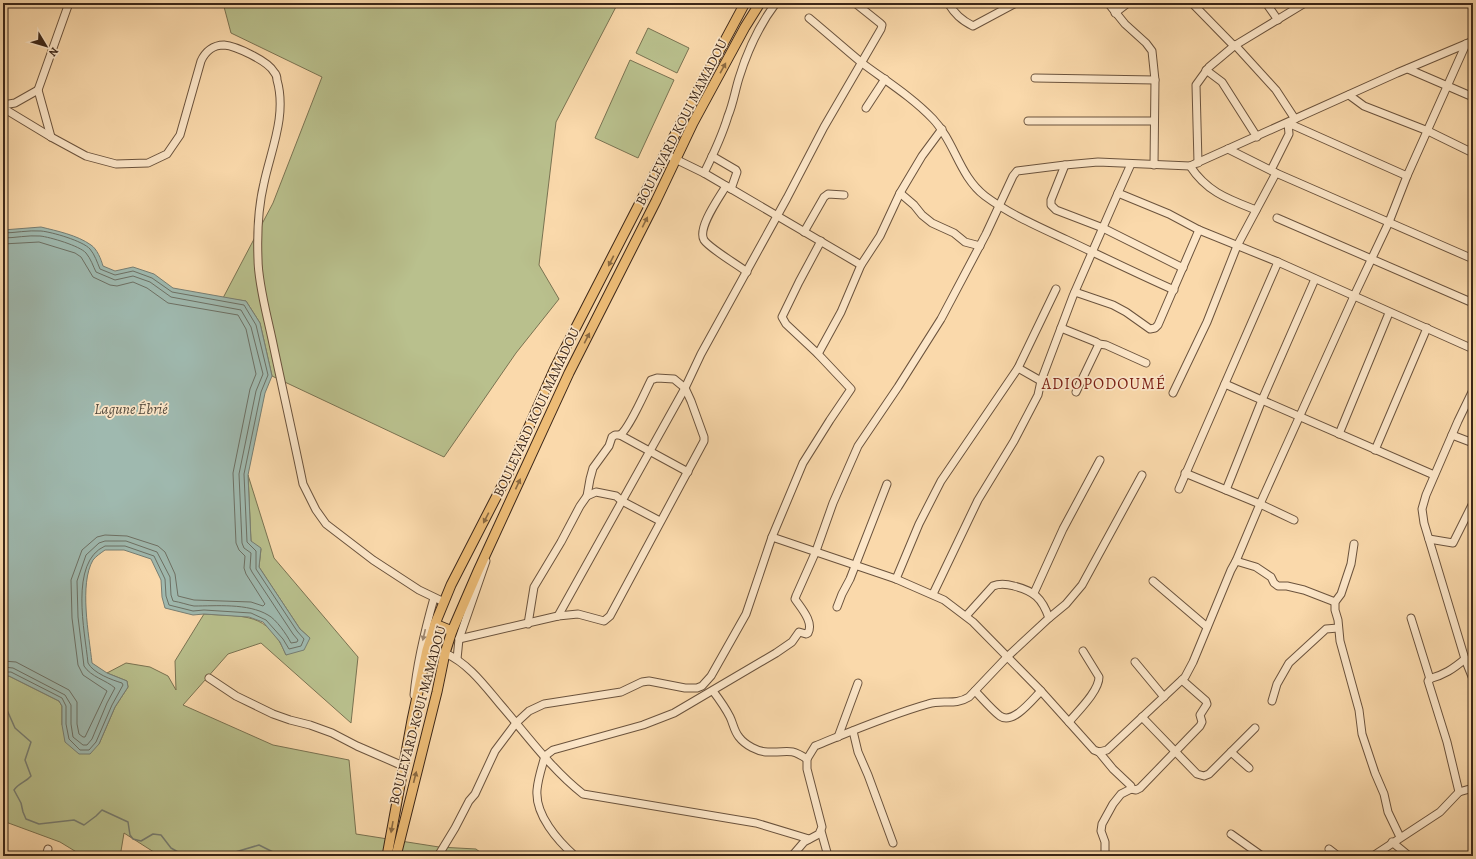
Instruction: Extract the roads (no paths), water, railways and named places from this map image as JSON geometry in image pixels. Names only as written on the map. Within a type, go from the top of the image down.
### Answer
[{"type":"main road","name":"BOULEVARD KOUI MAMADOU","points":[[387,856],[403,766],[427,650],[444,602],[462,562],[507,476],[555,368],[664,154],[745,3]]},
{"type":"main road","name":"BOULEVARD KOUI MAMADOU","points":[[396,856],[445,654],[452,631],[496,530],[569,373],[707,95],[760,3]]},
{"type":"main road","points":[[435,624],[452,631]]},
{"type":"street","points":[[52,137],[38,90],[69,3]]},
{"type":"street","points":[[704,173],[728,117],[751,45],[776,3]]},
{"type":"street","points":[[558,616],[685,388],[701,354],[747,272],[824,127],[882,25],[855,3]]},
{"type":"street","points":[[948,3],[963,21],[973,26],[1016,3]]},
{"type":"street","points":[[1108,3],[1152,51],[1155,80],[1154,165]]},
{"type":"street","points":[[1115,12],[1128,3]]},
{"type":"street","points":[[1192,3],[1276,90],[1296,119]]},
{"type":"street","points":[[1266,3],[1278,20]]},
{"type":"street","points":[[1198,162],[1196,84],[1206,70],[1234,46],[1305,3]]},
{"type":"street","points":[[809,18],[861,62],[908,95],[932,118],[942,130],[962,170],[984,195],[1039,227],[1124,268],[1174,290]]},
{"type":"street","points":[[575,856],[562,845],[546,824],[538,804],[537,792],[545,756],[553,750],[664,717],[699,700],[713,690],[776,653],[792,642],[799,632],[806,634],[808,633],[810,628],[808,621],[795,599],[816,551],[833,503],[858,446],[898,387],[941,319],[980,246],[1013,176],[1017,171],[1065,164],[1098,162],[1190,166],[1469,42]]},
{"type":"street","points":[[1099,752],[1107,750],[1182,680],[1193,662],[1260,504],[1354,296],[1390,222],[1407,176],[1469,42]]},
{"type":"street","points":[[3,108],[86,156],[116,164],[148,163],[167,154],[180,135],[201,61],[210,49],[224,45],[246,51],[264,62],[274,71],[281,102],[279,120],[263,185],[258,224],[258,261],[264,299],[303,484],[316,510],[326,524],[373,560],[419,590],[444,602]]},
{"type":"street","points":[[1408,69],[1473,98]]},
{"type":"street","points":[[1206,70],[1222,82],[1257,137]]},
{"type":"street","points":[[1036,78],[1155,80]]},
{"type":"street","points":[[866,108],[885,79]]},
{"type":"street","points":[[3,105],[15,102],[38,90]]},
{"type":"street","points":[[1348,95],[1364,106],[1428,131],[1473,153]]},
{"type":"street","points":[[1028,121],[1154,121]]},
{"type":"street","points":[[1173,393],[1207,322],[1237,246],[1256,210],[1289,134],[1288,123]]},
{"type":"street","points":[[1288,123],[1407,176]]},
{"type":"street","points":[[818,354],[841,312],[861,265],[880,236],[900,193],[922,156],[942,130]]},
{"type":"street","points":[[1228,149],[1273,171],[1473,259]]},
{"type":"street","points":[[664,154],[704,173],[861,265]]},
{"type":"street","points":[[712,156],[737,172],[729,188],[706,220],[702,233],[704,240],[713,249],[747,272]]},
{"type":"street","points":[[1065,164],[1051,200],[1052,206],[1056,210],[1103,228],[1183,268]]},
{"type":"street","points":[[933,594],[978,500],[1014,441],[1038,395],[1041,381],[1074,292],[1131,164]]},
{"type":"street","points":[[1190,166],[1198,178],[1207,186],[1223,196],[1256,210]]},
{"type":"street","points":[[900,193],[932,223],[954,233],[966,242],[980,246]]},
{"type":"street","points":[[1118,193],[1169,214],[1200,230],[1278,262],[1389,313],[1428,328],[1473,349]]},
{"type":"street","points":[[804,232],[824,198],[828,194],[844,195]]},
{"type":"street","points":[[1277,218],[1473,303]]},
{"type":"street","points":[[1074,292],[1113,305],[1150,329],[1153,329],[1158,325],[1200,230]]},
{"type":"street","points":[[438,856],[469,801],[475,794],[495,751],[516,722],[525,714],[539,706],[615,693],[642,682],[649,681],[685,688],[697,688],[702,686],[711,676],[746,614],[772,537],[808,454],[851,389],[818,354],[786,324],[782,318],[821,241]]},
{"type":"street","points":[[1179,489],[1278,262]]},
{"type":"street","points":[[1226,490],[1262,400],[1315,279]]},
{"type":"street","points":[[896,579],[919,524],[941,481],[1018,368],[1056,289]]},
{"type":"street","points":[[1339,434],[1389,313]]},
{"type":"street","points":[[1061,328],[1099,344],[1106,345],[1146,363]]},
{"type":"street","points":[[1375,450],[1428,328]]},
{"type":"street","points":[[1076,392],[1099,344]]},
{"type":"street","points":[[1018,368],[1041,381]]},
{"type":"street","points":[[459,639],[558,616],[578,614],[604,621],[610,616],[704,441],[704,437],[685,388],[674,379],[654,378],[651,380],[628,426],[620,435]]},
{"type":"street","points":[[1225,384],[1434,475]]},
{"type":"street","points":[[1473,390],[1434,475],[1422,509],[1429,539],[1465,659],[1473,679]]},
{"type":"street","points":[[588,496],[590,480],[594,468],[612,437],[615,435],[620,435],[688,472]]},
{"type":"street","points":[[1452,435],[1473,443]]},
{"type":"street","points":[[1034,593],[1063,529],[1100,460]]},
{"type":"street","points":[[1185,473],[1260,504],[1294,520]]},
{"type":"street","points":[[828,856],[807,768],[807,759],[815,746],[930,703],[956,702],[963,700],[975,691],[1007,657],[1066,604],[1082,585],[1142,475]]},
{"type":"street","points":[[837,607],[850,580],[887,484]]},
{"type":"street","points":[[528,624],[534,587],[561,542],[580,506],[588,496],[596,492],[616,496],[622,501],[660,521]]},
{"type":"street","points":[[1429,539],[1453,543],[1473,503]]},
{"type":"street","points":[[457,658],[459,639],[496,530]]},
{"type":"street","points":[[772,537],[896,579],[944,600],[966,616],[1041,691],[1094,750],[1099,752],[1113,769],[1131,786],[1130,789]]},
{"type":"street","points":[[1354,544],[1351,564],[1341,594],[1335,602],[1335,610],[1338,620],[1338,628],[1359,710],[1362,734],[1375,773],[1384,794],[1388,812],[1400,837]]},
{"type":"street","points":[[1236,561],[1256,567],[1271,577],[1274,583],[1278,586],[1287,586],[1304,590],[1335,602]]},
{"type":"street","points":[[1153,581],[1207,627]]},
{"type":"street","points":[[966,616],[993,586],[997,584],[1009,584],[1028,589],[1034,593],[1049,618]]},
{"type":"street","points":[[412,720],[416,675],[426,623],[434,598]]},
{"type":"street","points":[[1411,618],[1430,678],[1428,683],[1447,742],[1459,792]]},
{"type":"street","points":[[1272,700],[1277,684],[1289,662],[1326,629],[1338,628]]},
{"type":"street","points":[[1069,722],[1095,690],[1099,682],[1099,677],[1084,651]]},
{"type":"street","points":[[445,654],[457,658],[475,674],[545,756],[567,780],[583,794],[756,823],[809,839]]},
{"type":"street","points":[[1430,678],[1439,677],[1451,671],[1465,659]]},
{"type":"street","points":[[1135,662],[1164,697]]},
{"type":"street","points":[[208,678],[236,696],[273,714],[332,733],[356,746],[403,766]]},
{"type":"street","points":[[1104,856],[1105,842],[1101,831],[1102,824],[1113,804],[1121,794],[1130,789],[1136,790],[1140,788],[1200,726],[1202,722],[1200,715],[1207,704],[1206,701],[1200,694],[1182,680]]},
{"type":"street","points":[[838,737],[858,683]]},
{"type":"street","points":[[713,690],[730,717],[739,737],[745,744],[767,752],[786,750],[796,752],[807,759]]},
{"type":"street","points":[[975,691],[1000,716],[1007,718],[1014,716],[1041,691]]},
{"type":"street","points":[[1142,717],[1197,774],[1204,776],[1209,774],[1255,728]]},
{"type":"street","points":[[853,731],[858,752],[893,843]]},
{"type":"street","points":[[1231,752],[1249,768]]},
{"type":"street","points":[[1373,856],[1392,842],[1440,812],[1459,792],[1473,788]]},
{"type":"street","points":[[792,856],[809,839],[815,837],[821,831]]},
{"type":"street","points":[[1231,834],[1262,856]]},
{"type":"street","points":[[1392,842],[1409,856]]},
{"type":"street","points":[[1329,849],[1338,856]]},
{"type":"water","name":"Lagune Ébrié","points":[[41,227],[67,234],[91,245],[100,257],[103,266],[115,271],[133,267],[154,274],[173,288],[246,301],[260,323],[272,376],[265,393],[248,475],[251,541],[261,548],[259,567],[300,629],[310,638],[304,650],[286,655],[280,642],[263,622],[249,617],[204,614],[193,615],[165,608],[162,597],[161,580],[151,559],[124,550],[105,550],[93,560],[89,570],[87,582],[86,610],[92,663],[107,673],[127,681],[128,687],[115,707],[99,744],[90,754],[79,754],[65,742],[62,725],[62,706],[59,701],[9,676],[3,676],[3,230]]},
{"type":"waterway","points":[[3,701],[15,728],[31,742],[25,760],[31,776],[14,790],[21,803],[26,819],[39,824],[74,820],[84,825],[102,810],[128,822],[130,835],[133,839],[141,841],[153,834],[161,835],[171,848],[178,852],[179,856]]},
{"type":"waterway","points":[[222,856],[259,845],[281,856]]},
{"type":"district","name":"ADIOPODOUMÉ","points":[[1104,383]]}]
